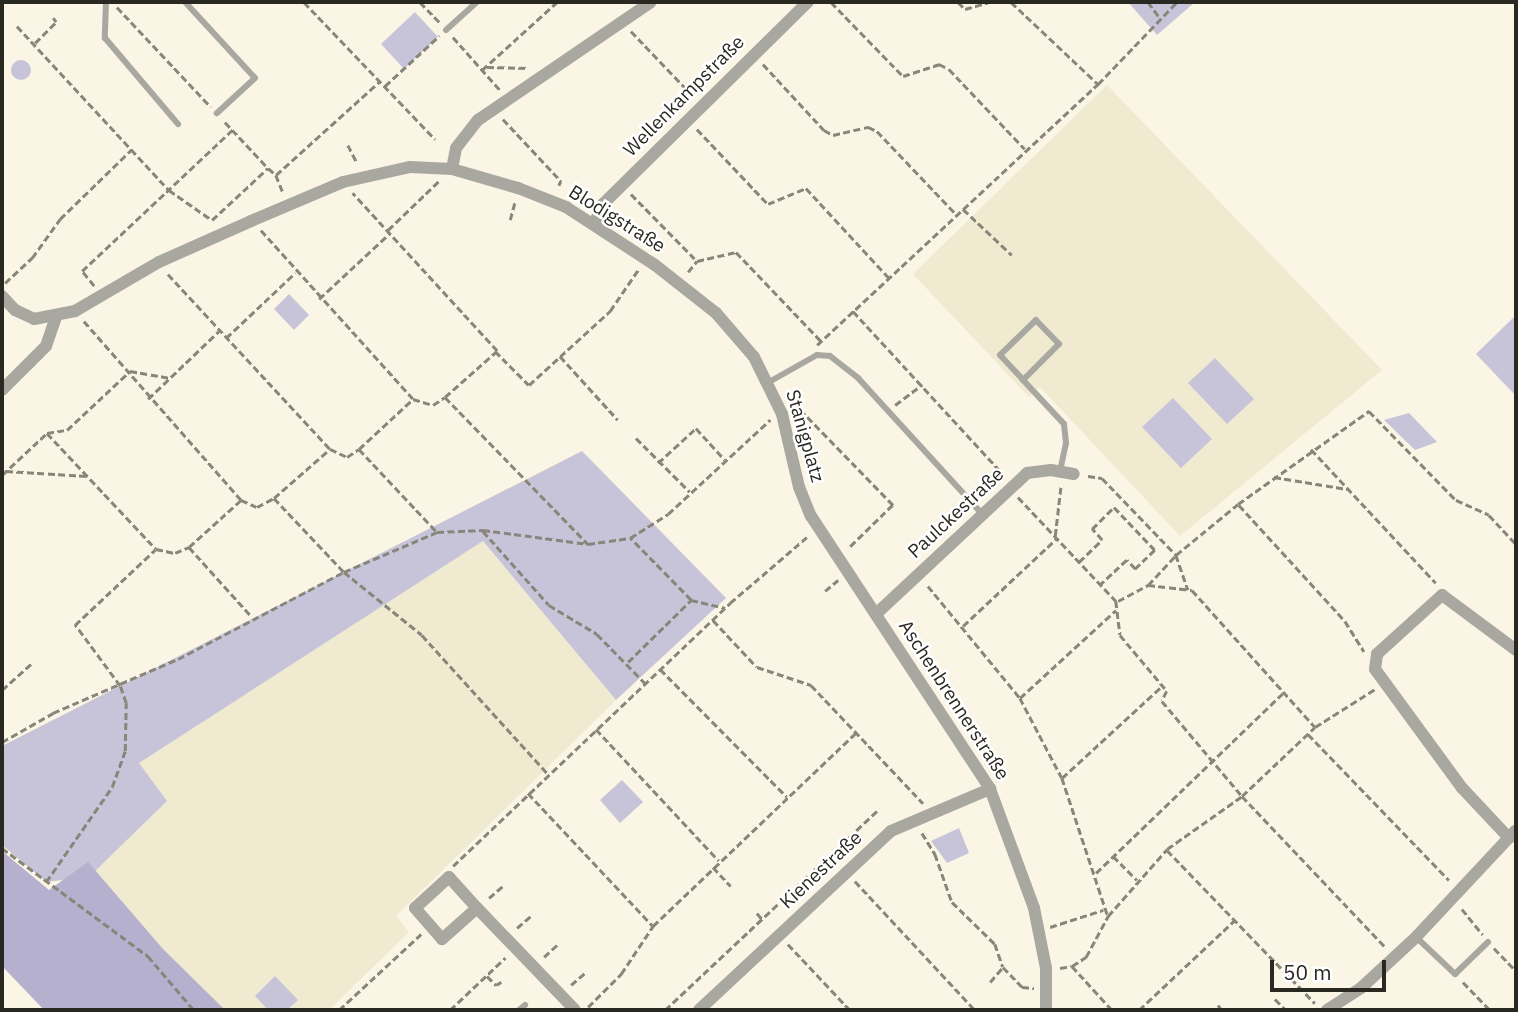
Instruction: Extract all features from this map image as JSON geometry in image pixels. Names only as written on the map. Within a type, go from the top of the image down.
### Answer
[{"type":"street","points":[[452,169],[464,134],[494,108],[651,2]]},
{"type":"street","name":"Wellenkampstraße","points":[[594,224],[603,204],[701,104],[808,2]]},
{"type":"street","name":"Blodigstraße","points":[[2,296],[15,310],[34,319],[56,317],[75,311],[159,262],[251,221],[343,182],[410,167],[452,169],[518,188],[594,224],[679,283]]},
{"type":"street","name":"Stanigplatz","points":[[679,283],[734,330],[769,382],[782,414],[799,487],[818,528],[876,614]]},
{"type":"street","points":[[2,390],[46,346],[56,317]]},
{"type":"street","name":"Paulckestraße","points":[[876,614],[1027,473],[1065,473]]},
{"type":"street","points":[[1327,1010],[1361,988],[1416,937],[1513,834],[1462,788],[1383,683],[1375,669],[1377,654],[1442,595],[1516,650]]},
{"type":"street","name":"Aschenbrennerstraße","points":[[876,614],[990,789],[1038,930],[1046,968],[1046,1010]]},
{"type":"street","name":"Kienestraße","points":[[699,1010],[891,831],[990,789]]},
{"type":"street","points":[[477,908],[442,939],[415,908],[449,877],[575,1010]]},
{"type":"lane","points":[[106,2],[105,38],[178,124]]},
{"type":"lane","points":[[185,2],[254,78],[217,113]]},
{"type":"lane","points":[[446,30],[477,2]]},
{"type":"lane","points":[[1023,380],[1059,344],[1036,320],[1000,355],[1023,380],[1064,424],[1065,473]]},
{"type":"lane","points":[[769,382],[817,355],[830,356],[858,378],[982,514]]},
{"type":"lane","points":[[1416,937],[1455,974],[1488,942]]},
{"type":"path","points":[[112,2],[276,176],[289,205]]},
{"type":"path","points":[[304,2],[435,139]]},
{"type":"path","points":[[420,2],[507,98]]},
{"type":"path","points":[[483,69],[557,2]]},
{"type":"path","points":[[831,2],[903,76],[939,64],[949,69],[1025,149]]},
{"type":"path","points":[[958,2],[965,9],[989,2]]},
{"type":"path","points":[[1011,2],[1098,84]]},
{"type":"path","points":[[1148,2],[1160,18]]},
{"type":"path","points":[[811,350],[1098,84],[1177,2]]},
{"type":"path","points":[[34,44],[56,23],[53,18]]},
{"type":"path","points":[[622,21],[701,104]]},
{"type":"path","points":[[17,26],[169,190],[212,220],[268,168]]},
{"type":"path","points":[[385,86],[446,30]]},
{"type":"path","points":[[754,54],[824,130],[833,135],[868,127],[877,131],[957,215]]},
{"type":"path","points":[[483,69],[550,69]]},
{"type":"path","points":[[276,176],[380,81]]},
{"type":"path","points":[[494,108],[561,181],[559,186]]},
{"type":"path","points":[[687,118],[768,204],[806,188],[889,278]]},
{"type":"path","points":[[102,297],[82,271],[233,130]]},
{"type":"path","points":[[348,145],[356,161]]},
{"type":"path","points":[[2,287],[32,258],[60,219],[132,149]]},
{"type":"path","points":[[319,299],[452,169]]},
{"type":"path","points":[[343,182],[495,351],[529,384],[610,311],[646,259]]},
{"type":"path","points":[[622,185],[697,261],[736,251],[821,341]]},
{"type":"path","points":[[510,220],[518,188]]},
{"type":"path","points":[[963,209],[1012,255]]},
{"type":"path","points":[[225,339],[295,273],[297,268],[251,221]]},
{"type":"path","points":[[159,262],[225,339],[330,449],[347,457],[413,399]]},
{"type":"path","points":[[295,273],[413,399],[433,405],[446,397],[495,351]]},
{"type":"path","points":[[75,311],[130,371],[148,399],[241,500],[257,507],[274,498],[330,449]]},
{"type":"path","points":[[853,311],[1116,601],[1120,635],[1167,691],[1162,701],[1214,759],[1242,796],[1386,948]]},
{"type":"path","points":[[148,399],[219,331]]},
{"type":"path","points":[[560,356],[618,420]]},
{"type":"path","points":[[130,371],[170,378]]},
{"type":"path","points":[[4,473],[47,433],[67,430],[130,371]]},
{"type":"path","points":[[446,397],[588,544]]},
{"type":"path","points":[[777,401],[794,402],[893,505],[838,558]]},
{"type":"path","points":[[1116,601],[1148,585],[1176,555],[1238,504],[1311,449],[1369,411],[1456,500],[1489,515],[1516,544]]},
{"type":"path","points":[[2,743],[53,713],[120,686],[344,572],[438,532],[483,530],[588,544],[630,538],[668,513],[766,422],[782,414]]},
{"type":"path","points":[[658,463],[696,428],[725,460]]},
{"type":"path","points":[[47,433],[156,549],[175,553],[189,547],[241,500]]},
{"type":"path","points":[[636,438],[658,463],[691,492]]},
{"type":"path","points":[[359,449],[438,532]]},
{"type":"path","points":[[1311,449],[1442,595]]},
{"type":"path","points":[[4,473],[86,475]]},
{"type":"path","points":[[962,626],[1056,537],[1065,473],[1102,478],[1176,555],[1188,590],[1285,691],[1315,727]]},
{"type":"path","points":[[1274,477],[1349,490]]},
{"type":"path","points":[[274,498],[344,572],[422,635],[548,774]]},
{"type":"path","points":[[1238,504],[1345,621],[1364,652],[1377,654]]},
{"type":"path","points":[[1079,562],[1102,540],[1092,529],[1114,507],[1155,550],[1135,569],[1127,559],[1100,585]]},
{"type":"path","points":[[449,877],[454,864],[528,792],[725,608],[818,528]]},
{"type":"path","points":[[483,530],[509,565],[549,605],[597,634],[645,683]]},
{"type":"path","points":[[630,538],[691,600],[725,608]]},
{"type":"path","points":[[189,547],[253,618]]},
{"type":"path","points":[[46,882],[112,787],[125,751],[126,703],[120,686],[75,625],[156,549]]},
{"type":"path","points":[[917,575],[1020,698],[1062,778],[1095,874],[1103,910],[1108,916]]},
{"type":"path","points":[[825,591],[840,579]]},
{"type":"path","points":[[1148,585],[1188,590]]},
{"type":"path","points":[[627,663],[691,600]]},
{"type":"path","points":[[1020,698],[1117,609]]},
{"type":"path","points":[[713,619],[757,667],[811,685],[932,813]]},
{"type":"path","points":[[2,690],[31,664]]},
{"type":"path","points":[[660,669],[787,797]]},
{"type":"path","points":[[1060,968],[1072,966],[1086,957],[1108,916],[1167,849],[1242,796],[1315,727],[1383,683]]},
{"type":"path","points":[[1062,778],[1162,686]]},
{"type":"path","points":[[1095,874],[1285,691]]},
{"type":"path","points":[[596,729],[719,861]]},
{"type":"path","points":[[585,1010],[621,974],[653,926],[856,733]]},
{"type":"path","points":[[1308,734],[1451,883]]},
{"type":"path","points":[[528,792],[653,926]]},
{"type":"path","points":[[665,1010],[879,809]]},
{"type":"path","points":[[922,833],[936,854],[952,902],[995,944],[1003,967],[1022,987],[1036,988]]},
{"type":"path","points":[[2,848],[148,956],[194,1010]]},
{"type":"path","points":[[1167,849],[1315,1003]]},
{"type":"path","points":[[1113,856],[1137,880]]},
{"type":"path","points":[[713,867],[732,886]]},
{"type":"path","points":[[855,881],[975,1010]]},
{"type":"path","points":[[489,898],[503,886]]},
{"type":"path","points":[[1038,930],[1103,910]]},
{"type":"path","points":[[757,913],[762,919]]},
{"type":"path","points":[[517,928],[531,916]]},
{"type":"path","points":[[1139,1010],[1235,920]]},
{"type":"path","points":[[339,1010],[428,926]]},
{"type":"path","points":[[544,957],[558,944]]},
{"type":"path","points":[[788,944],[850,1010]]},
{"type":"path","points":[[450,1010],[515,948]]},
{"type":"path","points":[[1072,966],[1112,1010]]},
{"type":"path","points":[[990,982],[1003,967]]},
{"type":"path","points":[[571,985],[585,973]]},
{"type":"path","points":[[1455,974],[1490,1010]]},
{"type":"path","points":[[486,975],[496,985],[501,982]]},
{"type":"path","points":[[1275,999],[1286,1010]]},
{"type":"path","points":[[1218,1005],[1222,1010]]},
{"type":"shaded area","points":[[1128,2],[1195,2],[1157,35]]},
{"type":"shaded area","points":[[415,12],[438,37],[404,69],[381,44]]},
{"type":"shaded area","points":[[21,60],[28,63],[31,70],[28,77],[21,80],[14,77],[11,70],[14,63]]},
{"type":"shaded area","points":[[1107,85],[1382,370],[1180,536],[1040,387],[1029,397],[913,274]]},
{"type":"shaded area","points":[[289,294],[309,315],[294,330],[274,309]]},
{"type":"shaded area","points":[[1516,315],[1516,396],[1476,354]]},
{"type":"shaded area","points":[[1215,358],[1254,399],[1227,424],[1188,383]]},
{"type":"shaded area","points":[[1173,398],[1212,439],[1181,468],[1142,427]]},
{"type":"shaded area","points":[[1409,413],[1437,442],[1415,450],[1384,420]]},
{"type":"shaded area","points":[[582,451],[726,598],[616,700],[483,541],[139,763],[167,801],[89,877],[46,882],[2,845],[2,746]]},
{"type":"shaded area","points":[[483,541],[616,700],[396,916],[409,932],[329,1010],[212,1010],[89,877],[167,801],[138,763]]},
{"type":"shaded area","points":[[622,780],[643,802],[620,823],[600,800]]},
{"type":"shaded area","points":[[959,828],[969,853],[947,863],[931,841]]},
{"type":"shaded area","points":[[2,851],[49,890],[88,862],[163,949],[225,1010],[44,1010],[2,966]]},
{"type":"shaded area","points":[[275,976],[298,1000],[287,1010],[268,1010],[255,996]]}]
